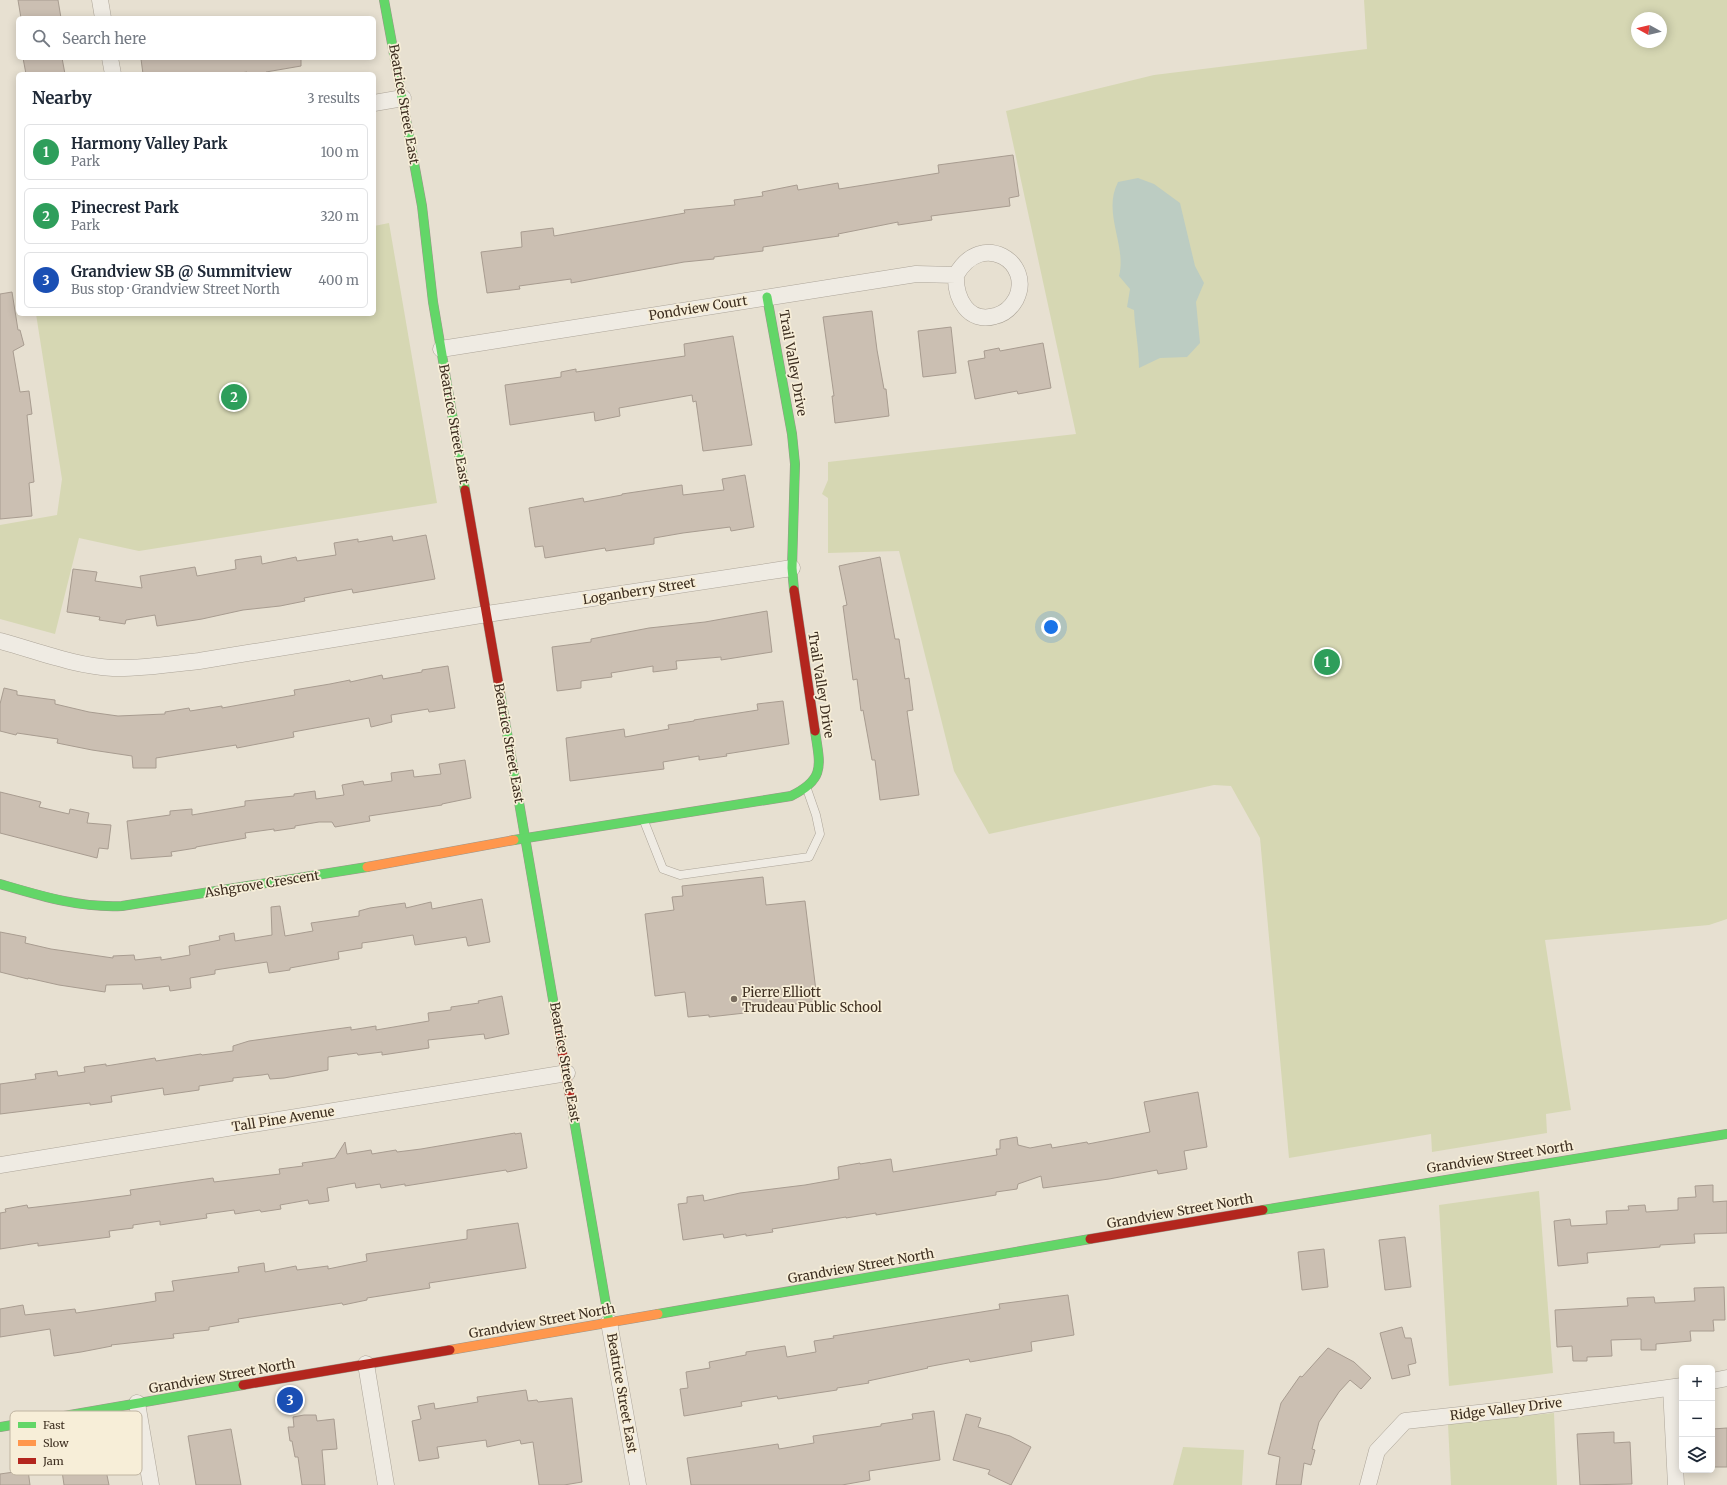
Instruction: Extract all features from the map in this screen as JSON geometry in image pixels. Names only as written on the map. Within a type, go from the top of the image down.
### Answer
[{"type":"street","points":[[100,0],[103,16]]},
{"type":"street","name":"Beatrice Street East","points":[[384,0],[422,206],[433,302],[638,1485]]},
{"type":"street","points":[[110,60],[112,72]]},
{"type":"street","points":[[376,103],[403,98]]},
{"type":"street","points":[[984,252],[996,253],[1006,258],[1014,267],[1019,277],[1019,293],[1013,305],[1005,312],[994,317],[982,317],[965,308],[958,298],[955,285],[956,276],[960,268],[968,259],[984,252]]},
{"type":"street","name":"Pondview Court","points":[[441,349],[916,274],[956,276]]},
{"type":"street","name":"Trail Valley Drive","points":[[767,297],[791,426],[795,464],[792,568],[795,606],[820,768],[816,780],[807,789]]},
{"type":"street","name":"Loganberry Street","points":[[487,614],[792,568]]},
{"type":"street","points":[[0,641],[68,661],[113,668],[152,666],[235,655],[487,614]]},
{"type":"street","points":[[526,838],[791,796],[807,789]]},
{"type":"street","name":"Ashgrove Crescent","points":[[0,884],[79,904],[102,908],[117,907],[403,861],[526,838]]},
{"type":"street","name":"Tall Pine Avenue","points":[[0,1165],[566,1073]]},
{"type":"street","name":"Grandview Street North","points":[[91,1411],[1511,1168],[1727,1134]]},
{"type":"street","points":[[366,1364],[386,1485]]},
{"type":"street","points":[[1715,1380],[1727,1378]]},
{"type":"street","points":[[1676,1485],[1677,1387]]},
{"type":"street","name":"Ridge Valley Drive","points":[[1368,1485],[1377,1450],[1405,1421],[1515,1409],[1677,1387]]},
{"type":"street","points":[[137,1403],[138,1411]]},
{"type":"street","name":"Grandview Street North","points":[[0,1427],[10,1425]]},
{"type":"street","points":[[142,1432],[151,1485]]},
{"type":"lane","points":[[643,819],[662,869],[680,875],[809,857],[820,834],[816,815],[807,789]]},
{"type":"green space","points":[[1364,0],[1727,0],[1727,919],[1709,925],[1545,940],[1571,1110],[1546,1114],[1547,1133],[1432,1152],[1431,1134],[1289,1158],[1260,838],[1231,786],[1214,785],[989,834],[954,771],[899,551],[828,553],[828,498],[822,494],[828,480],[828,462],[1076,434],[1006,111],[1154,75],[1367,49]]},
{"type":"green space","points":[[389,223],[437,503],[139,551],[79,538],[55,634],[0,619],[0,525],[57,515],[62,479],[36,316],[376,316],[376,226]]},
{"type":"green space","points":[[1539,1191],[1553,1373],[1449,1386],[1439,1205]]},
{"type":"green space","points":[[1554,1413],[1557,1485],[1451,1485],[1448,1424]]},
{"type":"green space","points":[[1183,1447],[1244,1450],[1242,1485],[1173,1485]]},
{"type":"shaded area","points":[[1138,178],[1154,184],[1180,203],[1195,266],[1204,283],[1196,302],[1200,343],[1187,357],[1160,358],[1139,368],[1134,310],[1127,307],[1130,289],[1119,276],[1121,264],[1120,253],[1113,217],[1114,194],[1118,182]]},
{"type":"building","points":[[18,0],[58,0],[61,16],[21,16]]},
{"type":"building","points":[[23,60],[62,60],[65,72],[26,72]]},
{"type":"building","points":[[141,60],[301,60],[301,66],[266,72],[143,72]]},
{"type":"building","points":[[1013,155],[1019,196],[1009,198],[1010,206],[931,216],[932,220],[898,225],[898,222],[838,234],[839,236],[763,247],[763,251],[684,262],[571,283],[571,279],[519,286],[520,289],[487,293],[481,252],[522,247],[521,232],[553,228],[554,236],[685,213],[684,210],[735,205],[734,200],[763,196],[762,192],[797,185],[798,190],[838,183],[839,189],[939,173],[938,165]]},
{"type":"building","points":[[12,292],[18,330],[20,330],[24,345],[13,351],[20,392],[29,391],[32,414],[27,415],[34,482],[29,483],[32,516],[0,519],[0,294]]},
{"type":"building","points":[[872,311],[884,389],[886,389],[889,416],[835,423],[832,396],[834,396],[823,317]]},
{"type":"building","points":[[951,327],[956,373],[923,377],[918,331]]},
{"type":"building","points":[[733,336],[752,445],[703,451],[696,401],[693,402],[692,395],[619,408],[620,416],[595,421],[594,412],[510,425],[505,385],[561,377],[561,372],[576,369],[576,372],[685,356],[684,344]]},
{"type":"building","points":[[1043,343],[1051,388],[1018,394],[1017,391],[975,399],[968,361],[985,358],[984,351],[999,348],[1000,351]]},
{"type":"building","points":[[745,475],[754,527],[731,531],[730,527],[683,533],[654,538],[654,544],[606,551],[605,548],[545,558],[543,546],[535,547],[529,508],[583,498],[584,502],[622,494],[682,485],[683,495],[724,490],[722,479]]},
{"type":"building","points":[[426,535],[435,579],[353,593],[352,589],[304,598],[305,601],[280,606],[243,610],[202,619],[157,626],[155,615],[126,620],[125,624],[99,620],[100,617],[67,612],[73,569],[97,572],[95,581],[142,588],[140,576],[195,567],[197,576],[236,569],[235,560],[261,556],[262,564],[296,557],[297,561],[336,555],[334,543],[358,539],[358,542],[392,536],[393,541]]},
{"type":"building","points":[[880,557],[895,639],[899,639],[905,679],[909,678],[913,710],[907,711],[919,795],[880,800],[875,760],[872,760],[863,710],[861,711],[857,679],[853,680],[843,606],[847,605],[839,566]]},
{"type":"building","points":[[767,611],[772,652],[721,660],[721,657],[676,661],[677,669],[653,672],[653,666],[611,673],[612,677],[581,681],[581,688],[557,691],[552,647],[591,642],[591,639],[649,628],[705,622]]},
{"type":"building","points":[[448,666],[455,708],[429,712],[428,709],[391,715],[392,722],[371,727],[369,718],[293,732],[294,737],[237,748],[236,745],[156,758],[156,768],[133,768],[132,756],[57,743],[58,739],[17,733],[16,735],[0,731],[0,704],[4,688],[17,691],[17,695],[55,700],[55,704],[89,712],[118,716],[165,714],[165,712],[189,708],[190,711],[222,706],[222,708],[295,695],[294,690],[350,680],[350,682],[382,675],[383,679]]},
{"type":"building","points":[[783,701],[789,744],[699,760],[699,756],[663,762],[664,769],[570,781],[566,738],[624,729],[625,737],[669,729],[668,725],[758,710],[757,704]]},
{"type":"building","points":[[465,760],[471,798],[442,805],[369,816],[370,821],[335,827],[332,822],[319,822],[295,826],[295,828],[245,833],[246,838],[171,852],[172,856],[131,859],[127,821],[170,815],[170,811],[192,809],[192,815],[245,806],[245,801],[294,796],[294,794],[315,791],[316,799],[344,795],[342,785],[363,781],[364,785],[392,781],[391,773],[413,770],[414,777],[441,774],[439,764]]},
{"type":"building","points":[[0,792],[41,802],[39,807],[69,814],[70,809],[89,813],[87,823],[111,825],[108,849],[99,848],[97,858],[0,833]]},
{"type":"building","points":[[763,877],[766,905],[805,901],[816,991],[812,991],[813,1002],[762,1008],[763,1011],[709,1017],[709,1015],[688,1017],[685,992],[655,996],[645,914],[674,910],[672,897],[683,896],[682,886]]},
{"type":"building","points":[[482,899],[490,942],[468,946],[466,937],[415,945],[413,935],[362,943],[362,948],[338,952],[339,959],[290,968],[290,970],[269,973],[267,962],[215,970],[215,974],[190,978],[191,988],[170,991],[169,986],[143,989],[142,984],[106,985],[105,992],[59,985],[0,972],[0,932],[26,937],[25,943],[51,949],[113,958],[113,956],[134,955],[135,960],[161,957],[161,960],[190,955],[189,946],[220,940],[219,936],[234,933],[235,941],[272,935],[271,907],[280,906],[285,936],[313,931],[311,923],[359,916],[359,911],[370,908],[405,903],[406,908],[431,902],[432,909]]},
{"type":"building","points":[[502,996],[509,1034],[485,1039],[484,1034],[428,1040],[429,1048],[382,1055],[382,1052],[358,1055],[357,1053],[328,1057],[328,1070],[284,1078],[270,1079],[268,1074],[233,1078],[233,1081],[199,1086],[199,1090],[164,1095],[163,1088],[111,1096],[112,1102],[90,1105],[90,1103],[0,1114],[0,1084],[36,1079],[35,1074],[57,1071],[58,1076],[85,1072],[84,1067],[106,1064],[106,1066],[155,1058],[156,1061],[233,1051],[233,1046],[249,1041],[351,1027],[351,1030],[376,1026],[376,1030],[429,1021],[428,1013],[451,1010],[451,1007],[479,1003],[478,1001]]},
{"type":"building","points":[[1198,1092],[1207,1147],[1184,1151],[1187,1169],[1158,1174],[1157,1170],[1109,1179],[1043,1188],[1041,1176],[1018,1184],[1017,1189],[996,1192],[996,1195],[876,1215],[876,1213],[846,1217],[772,1229],[773,1232],[746,1236],[746,1234],[724,1238],[723,1234],[683,1240],[678,1204],[687,1203],[687,1197],[703,1195],[704,1201],[740,1193],[839,1179],[838,1167],[860,1163],[891,1159],[893,1172],[997,1155],[996,1149],[1000,1149],[1000,1140],[1017,1137],[1018,1145],[1030,1148],[1051,1144],[1052,1148],[1087,1142],[1088,1144],[1150,1132],[1144,1102]]},
{"type":"building","points":[[521,1133],[527,1168],[405,1186],[405,1184],[381,1188],[380,1184],[356,1188],[355,1183],[327,1188],[329,1201],[309,1204],[308,1200],[280,1205],[281,1209],[261,1212],[260,1210],[235,1214],[234,1210],[206,1214],[207,1218],[160,1225],[160,1221],[133,1225],[133,1228],[109,1231],[110,1237],[38,1246],[38,1243],[0,1249],[0,1213],[6,1212],[5,1209],[27,1205],[28,1208],[131,1195],[130,1190],[213,1178],[214,1182],[280,1174],[279,1169],[303,1166],[302,1163],[335,1158],[345,1142],[347,1154],[371,1150],[372,1154],[396,1150],[397,1152],[421,1149]]},
{"type":"building","points":[[1713,1185],[1713,1202],[1727,1201],[1727,1233],[1694,1234],[1695,1243],[1660,1245],[1660,1247],[1587,1253],[1588,1263],[1558,1266],[1554,1221],[1570,1219],[1571,1226],[1607,1224],[1606,1211],[1629,1210],[1628,1206],[1645,1205],[1646,1212],[1678,1210],[1678,1198],[1696,1197],[1695,1186]]},
{"type":"building","points":[[518,1223],[526,1268],[429,1283],[430,1288],[367,1298],[367,1300],[343,1305],[342,1303],[238,1319],[239,1322],[209,1327],[209,1330],[173,1334],[174,1338],[111,1345],[112,1346],[54,1356],[50,1329],[0,1337],[0,1309],[23,1305],[25,1315],[75,1309],[76,1313],[144,1303],[156,1301],[155,1293],[174,1291],[172,1281],[239,1272],[238,1267],[264,1263],[265,1272],[296,1266],[297,1270],[328,1266],[328,1269],[367,1261],[366,1254],[467,1239],[467,1230]]},
{"type":"building","points":[[1405,1237],[1411,1287],[1385,1290],[1379,1240]]},
{"type":"building","points":[[1324,1249],[1328,1287],[1302,1290],[1298,1252]]},
{"type":"building","points":[[1724,1287],[1725,1320],[1713,1320],[1714,1331],[1690,1331],[1691,1341],[1656,1344],[1656,1350],[1641,1350],[1641,1339],[1611,1340],[1612,1356],[1587,1357],[1587,1361],[1573,1361],[1572,1346],[1557,1347],[1555,1310],[1628,1306],[1627,1298],[1654,1297],[1655,1303],[1695,1301],[1694,1288]]},
{"type":"building","points":[[1068,1295],[1074,1335],[1031,1342],[1032,1351],[970,1362],[969,1359],[868,1381],[869,1383],[837,1388],[837,1390],[778,1399],[777,1396],[741,1402],[742,1406],[684,1416],[680,1389],[688,1388],[686,1372],[710,1368],[709,1362],[746,1355],[746,1352],[785,1346],[787,1357],[816,1352],[814,1341],[834,1338],[833,1336],[1000,1309],[999,1304]]},
{"type":"building","points":[[1402,1327],[1405,1338],[1411,1338],[1416,1363],[1408,1365],[1410,1375],[1392,1379],[1380,1333]]},
{"type":"building","points":[[1328,1348],[1354,1362],[1371,1378],[1361,1389],[1350,1380],[1339,1392],[1319,1422],[1312,1449],[1315,1450],[1311,1465],[1304,1463],[1301,1485],[1276,1485],[1280,1457],[1268,1454],[1281,1403],[1300,1376],[1302,1377]]},
{"type":"building","points":[[526,1390],[528,1401],[537,1400],[538,1402],[572,1398],[582,1482],[564,1485],[539,1485],[533,1442],[521,1444],[520,1440],[487,1447],[486,1440],[437,1447],[439,1458],[419,1461],[412,1421],[421,1419],[418,1406],[434,1403],[435,1409],[478,1402],[477,1397]]},
{"type":"building","points":[[934,1411],[940,1460],[869,1471],[870,1480],[842,1485],[691,1485],[687,1458],[778,1444],[779,1449],[814,1443],[813,1436],[881,1426],[881,1424],[913,1419],[912,1414]]},
{"type":"building","points":[[966,1414],[981,1418],[978,1427],[1010,1436],[1031,1447],[1011,1485],[988,1474],[990,1470],[953,1460]]},
{"type":"building","points":[[316,1415],[317,1421],[334,1419],[337,1449],[322,1450],[325,1485],[302,1485],[298,1457],[295,1457],[292,1441],[290,1441],[288,1427],[294,1427],[293,1417]]},
{"type":"building","points":[[1727,1428],[1727,1467],[1715,1467],[1715,1429]]},
{"type":"building","points":[[231,1429],[241,1485],[196,1485],[188,1436]]},
{"type":"building","points":[[1614,1432],[1614,1443],[1630,1442],[1632,1484],[1580,1485],[1577,1434]]},
{"type":"building","points":[[10,1473],[10,1475],[29,1475],[30,1485],[0,1485],[0,1474]]},
{"type":"building","points":[[63,1475],[107,1475],[109,1485],[64,1485]]},
{"type":"traffic: fast","points":[[384,0],[422,206],[433,302],[465,490]]},
{"type":"traffic: fast","points":[[767,297],[792,434],[795,464],[792,568],[794,590]]},
{"type":"traffic: fast","points":[[500,692],[556,1017]]},
{"type":"traffic: fast","points":[[514,840],[791,796],[802,790],[810,783],[818,770],[819,762],[815,731]]},
{"type":"traffic: fast","points":[[0,884],[45,897],[75,903],[122,906],[367,867]]},
{"type":"traffic: fast","points":[[573,1114],[609,1322]]},
{"type":"traffic: fast","points":[[1263,1210],[1727,1134]]},
{"type":"traffic: fast","points":[[658,1314],[1090,1239]]},
{"type":"traffic: fast","points":[[93,1411],[243,1385]]},
{"type":"traffic: fast","points":[[0,1427],[10,1425]]},
{"type":"traffic: slow","points":[[367,867],[514,840]]},
{"type":"traffic: slow","points":[[450,1350],[658,1314]]},
{"type":"traffic: jam","points":[[465,490],[500,692]]},
{"type":"traffic: jam","points":[[794,590],[815,731]]},
{"type":"traffic: jam","points":[[556,1017],[573,1114]]},
{"type":"traffic: jam","points":[[1090,1239],[1263,1210]]},
{"type":"traffic: jam","points":[[243,1385],[450,1350]]},
{"type":"place","name":"Pinecrest Park","points":[[234,397]]},
{"type":"place","name":"Harmony Valley Park","points":[[1327,662]]},
{"type":"place","name":"Pierre Elliott Trudeau Public School","points":[[734,999]]},
{"type":"place","name":"Grandview SB @ Summitview","points":[[290,1400]]}]
